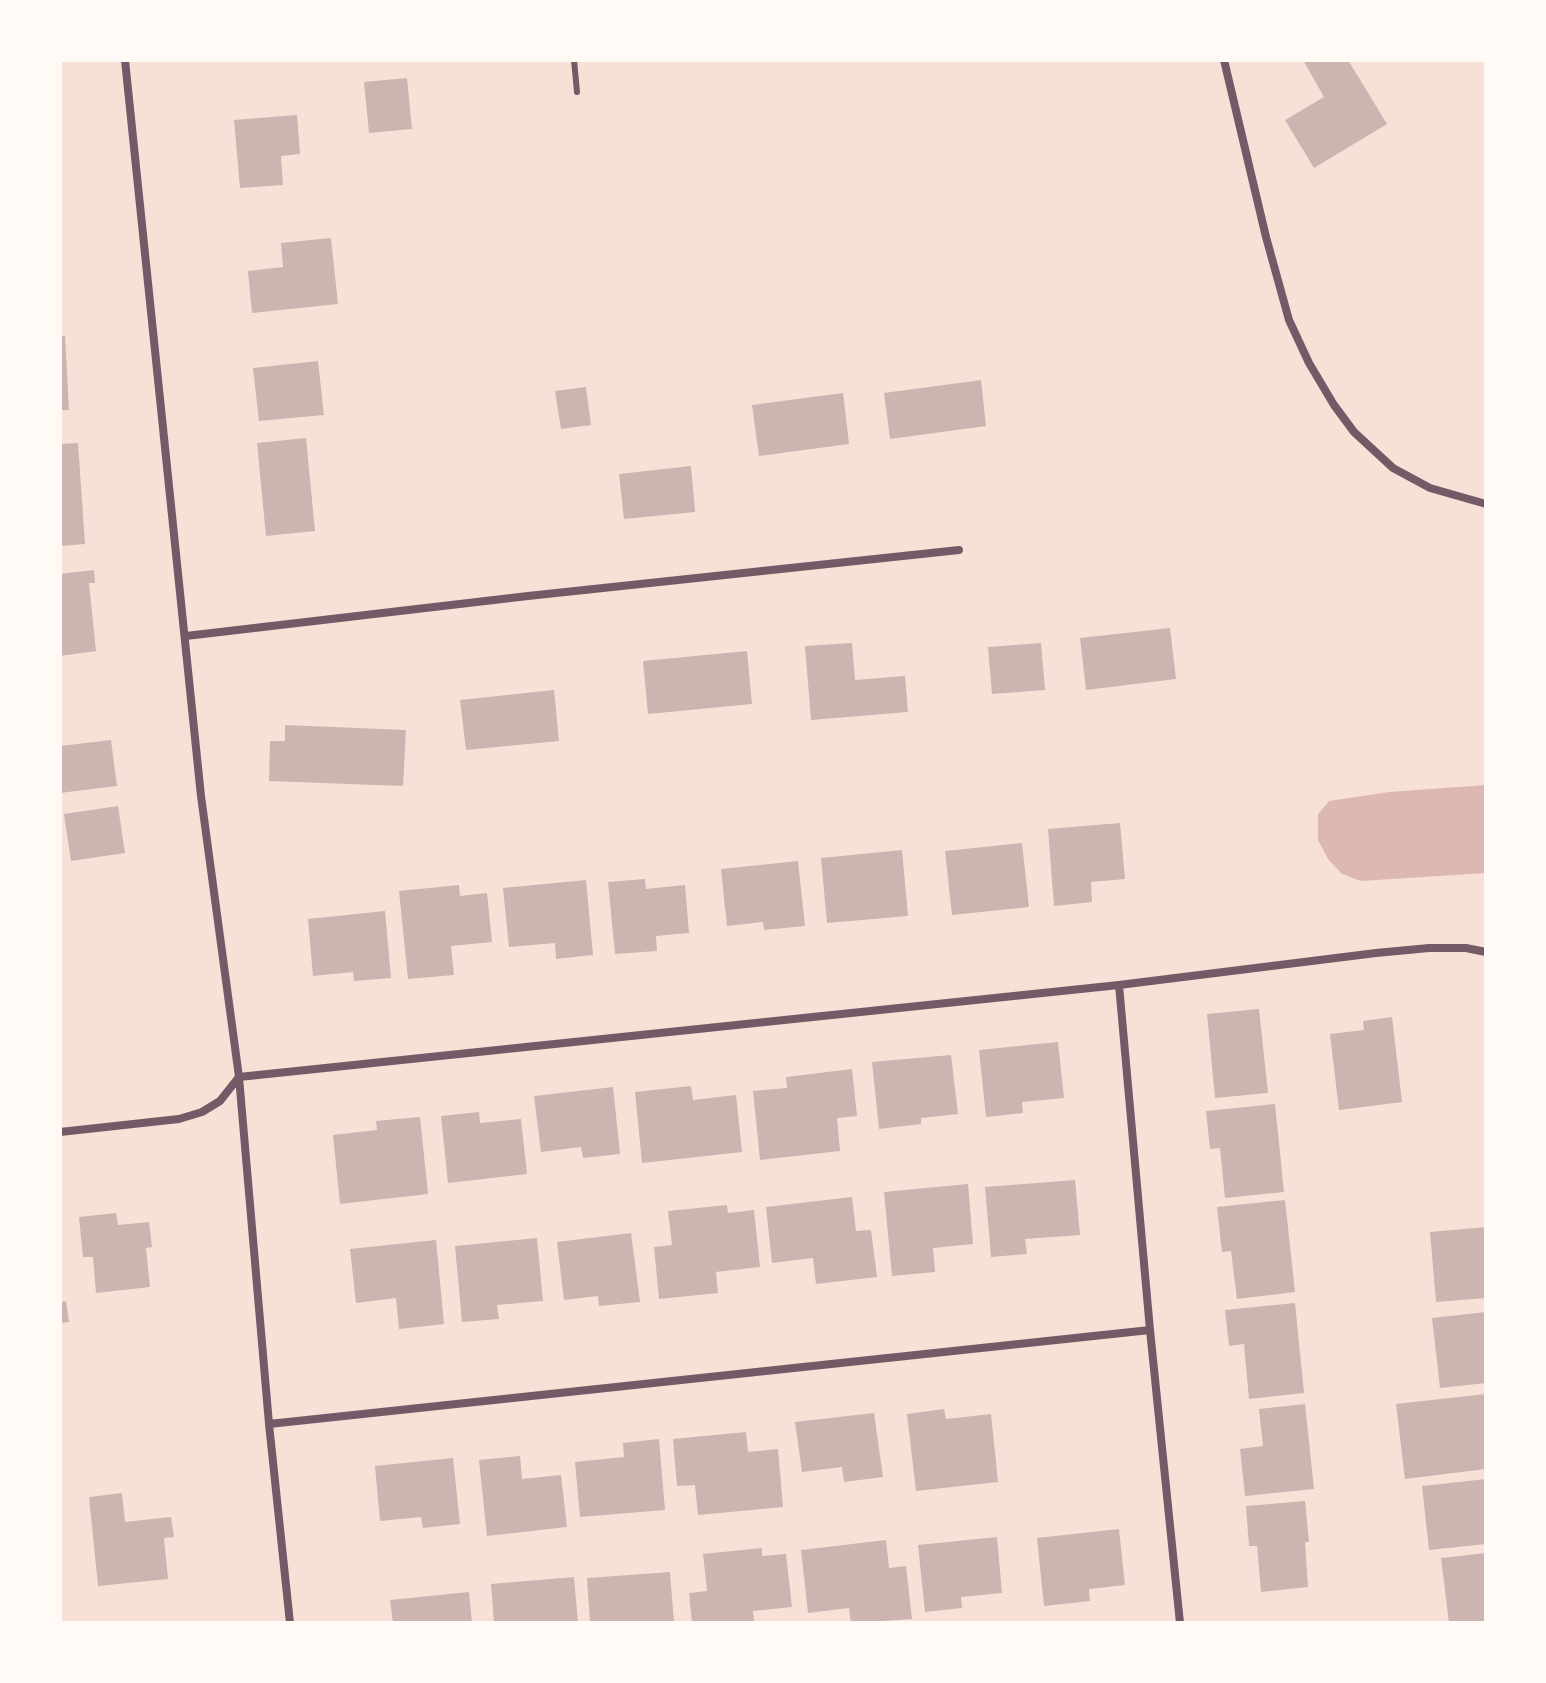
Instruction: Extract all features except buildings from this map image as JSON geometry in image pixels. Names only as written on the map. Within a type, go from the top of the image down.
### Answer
[{"type":"street","points":[[125,60],[201,796],[239,1077],[269,1424],[290,1623]]},
{"type":"street","points":[[1224,60],[1289,320],[1328,394],[1354,432],[1393,468],[1430,488],[1486,504]]},
{"type":"street","points":[[186,636],[959,550]]},
{"type":"street","points":[[60,1132],[179,1119],[202,1112],[220,1101],[239,1077],[1119,985],[1429,948],[1466,948],[1486,952]]},
{"type":"street","points":[[1119,985],[1180,1623]]},
{"type":"street","points":[[269,1424],[1150,1330]]},
{"type":"lane","points":[[574,60],[577,92]]},
{"type":"shaded area","points":[[1486,785],[1486,873],[1361,881],[1342,874],[1328,859],[1318,840],[1318,814],[1329,801],[1389,792]]}]
